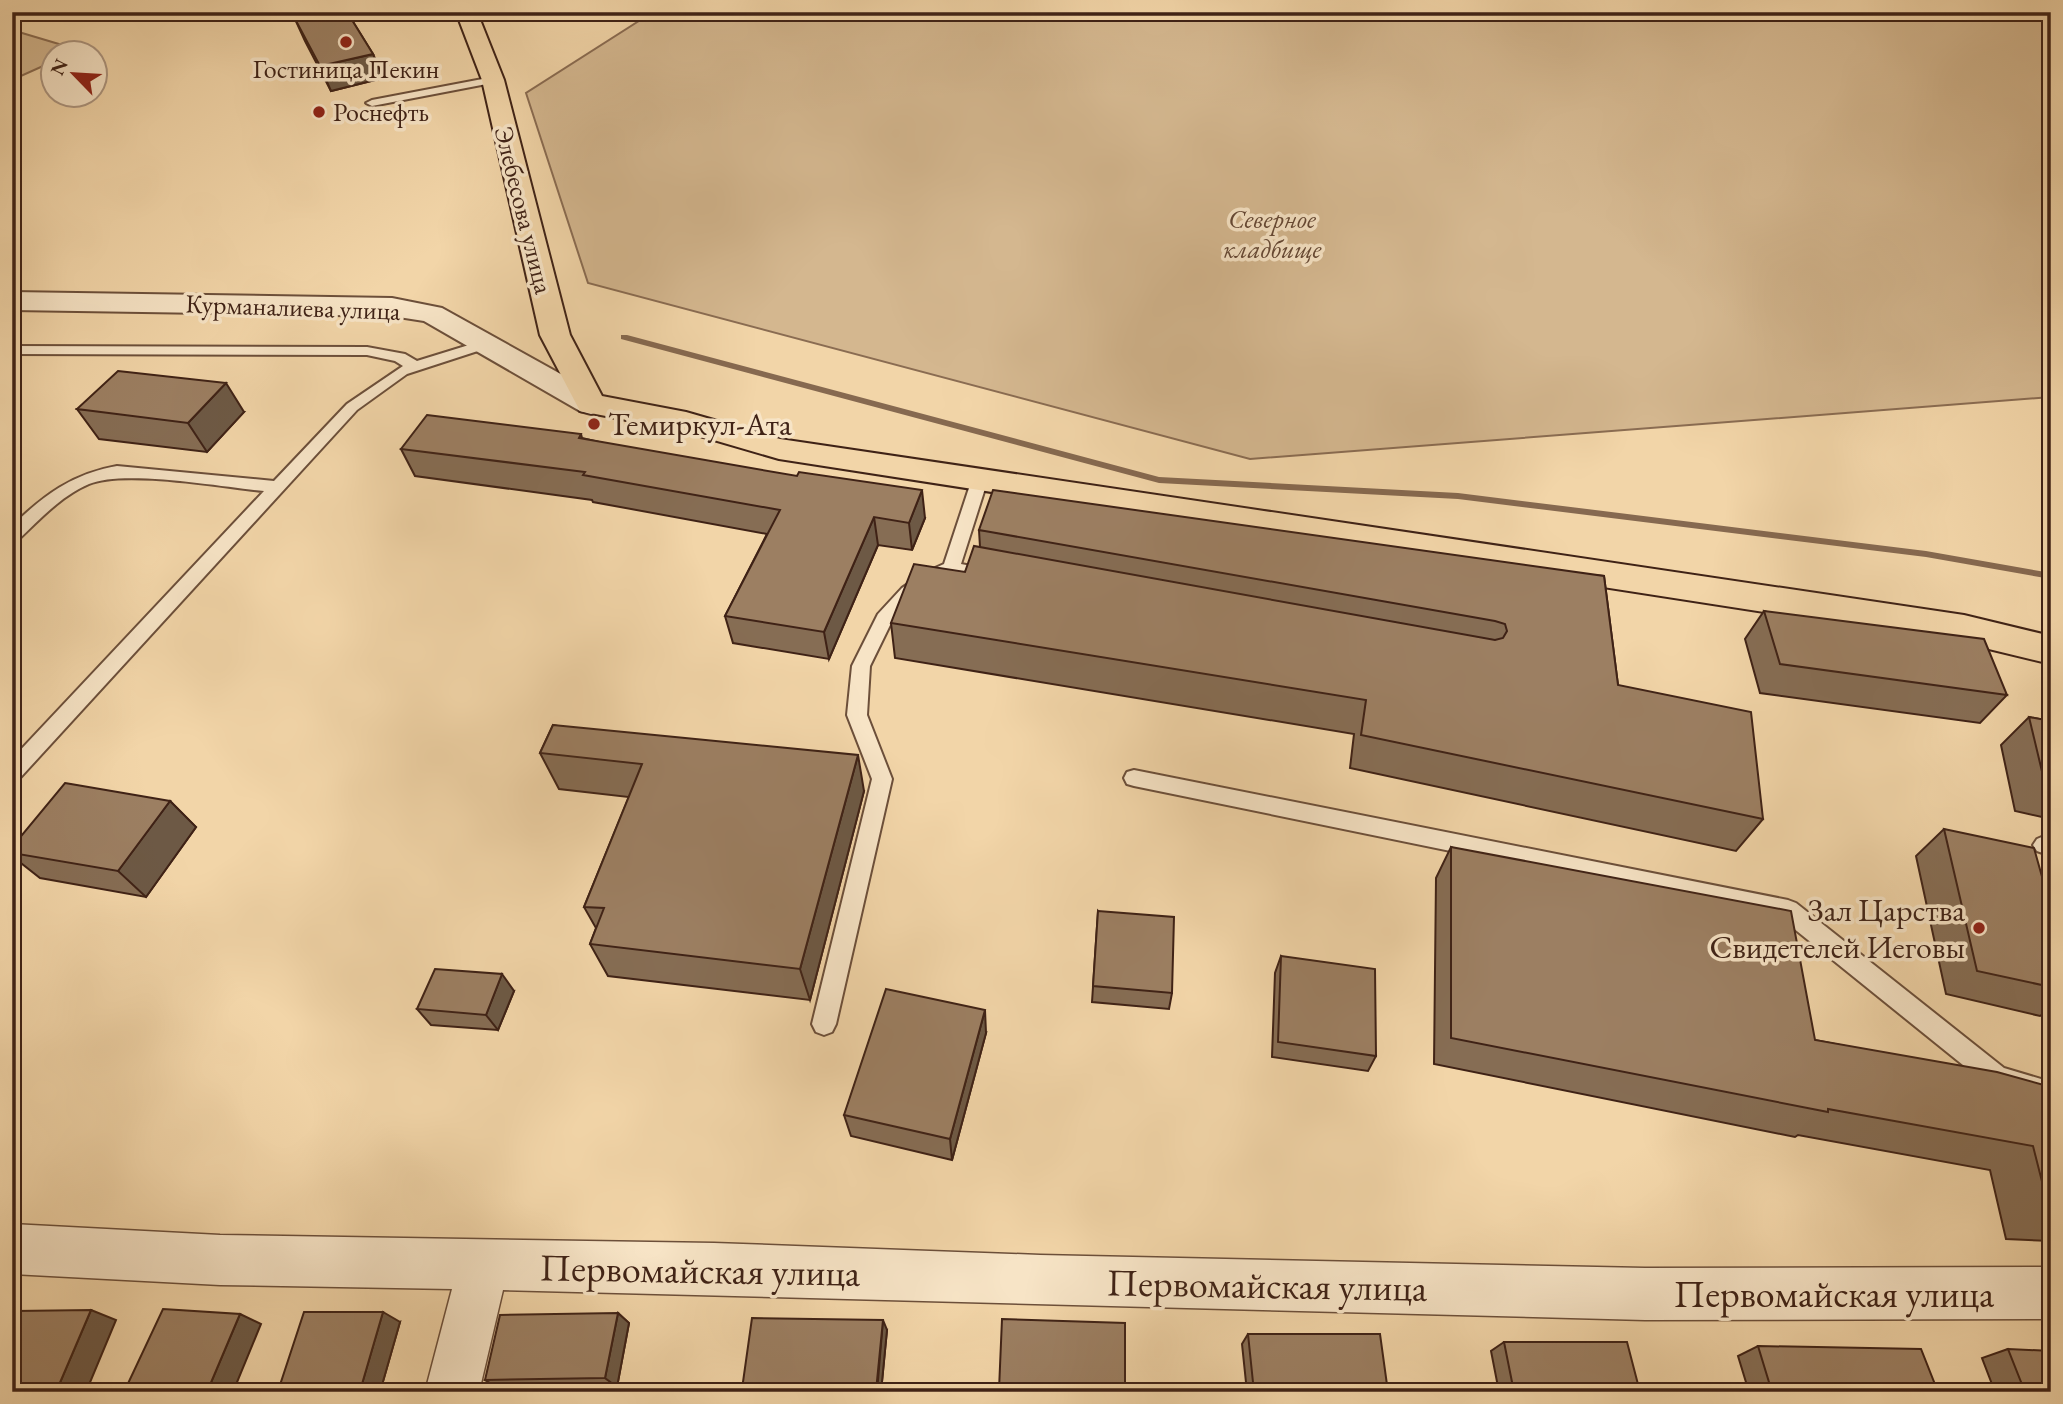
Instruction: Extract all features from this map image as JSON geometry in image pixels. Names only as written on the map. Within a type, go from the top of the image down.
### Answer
[{"type":"main road","name":"Элебесова улица","points":[[466,12],[493,80],[555,335],[591,404]]},
{"type":"main road","points":[[591,404],[687,422],[779,449],[1964,629],[2051,650]]},
{"type":"street","name":"Курманалиева улица","points":[[12,300],[392,307],[432,314],[591,404]]},
{"type":"street","name":"Первомайская улица","points":[[12,1249],[220,1260],[714,1268],[1040,1280],[1645,1294],[2051,1293]]},
{"type":"street","points":[[452,1392],[484,1264]]},
{"type":"lane","points":[[372,103],[493,80]]},
{"type":"lane","points":[[12,774],[352,407],[373,390],[414,366],[485,344]]},
{"type":"lane","points":[[12,350],[367,351],[400,357],[414,366]]},
{"type":"lane","points":[[12,536],[56,495],[72,483],[93,474],[117,471],[278,487]]},
{"type":"lane","points":[[951,568],[980,479]]},
{"type":"lane","points":[[824,1024],[882,779],[857,715],[861,666],[884,619],[908,593],[930,577],[951,568],[1005,578]]},
{"type":"lane","points":[[1134,778],[1788,910],[1997,1077],[2051,1094]]},
{"type":"green space","name":"Северное кладбище","points":[[653,12],[2051,12],[2051,397],[1250,459],[588,283],[526,93]]},
{"type":"green space","points":[[12,30],[39,38],[38,68],[12,80]]},
{"type":"building","points":[[304,12],[347,12],[373,54],[320,66],[294,17],[305,14]]},
{"type":"building","points":[[118,371],[226,383],[188,423],[77,409]]},
{"type":"building","points":[[427,415],[581,434],[579,438],[797,476],[799,472],[922,490],[909,523],[874,517],[824,632],[725,616],[780,510],[583,475],[585,472],[401,449]]},
{"type":"building","points":[[993,490],[1604,576],[1618,685],[1751,712],[1763,819],[1361,735],[1366,700],[891,623],[914,564],[965,572],[974,546],[1495,640],[1503,638],[1507,631],[1505,624],[1495,621],[979,530]]},
{"type":"building","points":[[1764,611],[1984,639],[2007,695],[1780,664]]},
{"type":"building","points":[[2029,717],[2051,721],[2051,785],[2045,784]]},
{"type":"building","points":[[553,725],[858,755],[800,969],[590,944],[604,908],[584,907],[642,764],[540,753]]},
{"type":"building","points":[[65,783],[170,801],[118,871],[12,853],[12,847]]},
{"type":"building","points":[[1944,829],[2034,848],[2051,909],[2051,987],[1977,971]]},
{"type":"building","points":[[1451,847],[1791,911],[1815,1040],[1997,1072],[2051,1087],[2051,1217],[2033,1146],[1828,1109],[1828,1112],[1451,1038]]},
{"type":"building","points":[[1098,911],[1174,917],[1172,993],[1093,986]]},
{"type":"building","points":[[1281,956],[1375,969],[1376,1056],[1278,1042]]},
{"type":"building","points":[[435,969],[502,974],[486,1015],[417,1009]]},
{"type":"building","points":[[886,989],[985,1010],[950,1139],[844,1115]]},
{"type":"building","points":[[163,1309],[240,1314],[207,1392],[124,1392]]},
{"type":"building","points":[[91,1310],[56,1392],[12,1392],[12,1318],[15,1311]]},
{"type":"building","points":[[304,1312],[383,1312],[362,1384],[280,1385]]},
{"type":"building","points":[[618,1313],[605,1378],[485,1380],[500,1315]]},
{"type":"building","points":[[752,1318],[883,1320],[876,1391],[742,1389]]},
{"type":"building","points":[[1002,1319],[1125,1323],[1125,1392],[999,1390]]},
{"type":"building","points":[[1248,1334],[1380,1334],[1388,1392],[1254,1392]]},
{"type":"building","points":[[1504,1342],[1627,1342],[1640,1392],[1514,1392]]},
{"type":"building","points":[[1758,1346],[1921,1349],[1938,1392],[1772,1392]]},
{"type":"building","points":[[2008,1349],[2051,1351],[2051,1392],[2025,1392]]},
{"type":"waterway","points":[[624,337],[1159,480],[1458,496],[1926,554],[2051,576]]},
{"type":"place","name":"Гостиница Пекин","points":[[346,42]]},
{"type":"place","name":"Роснефть","points":[[319,112]]},
{"type":"place","name":"Темиркул-Ата","points":[[594,424]]},
{"type":"place","name":"Зал Царства Свидетелей Иеговы","points":[[1979,928]]}]
